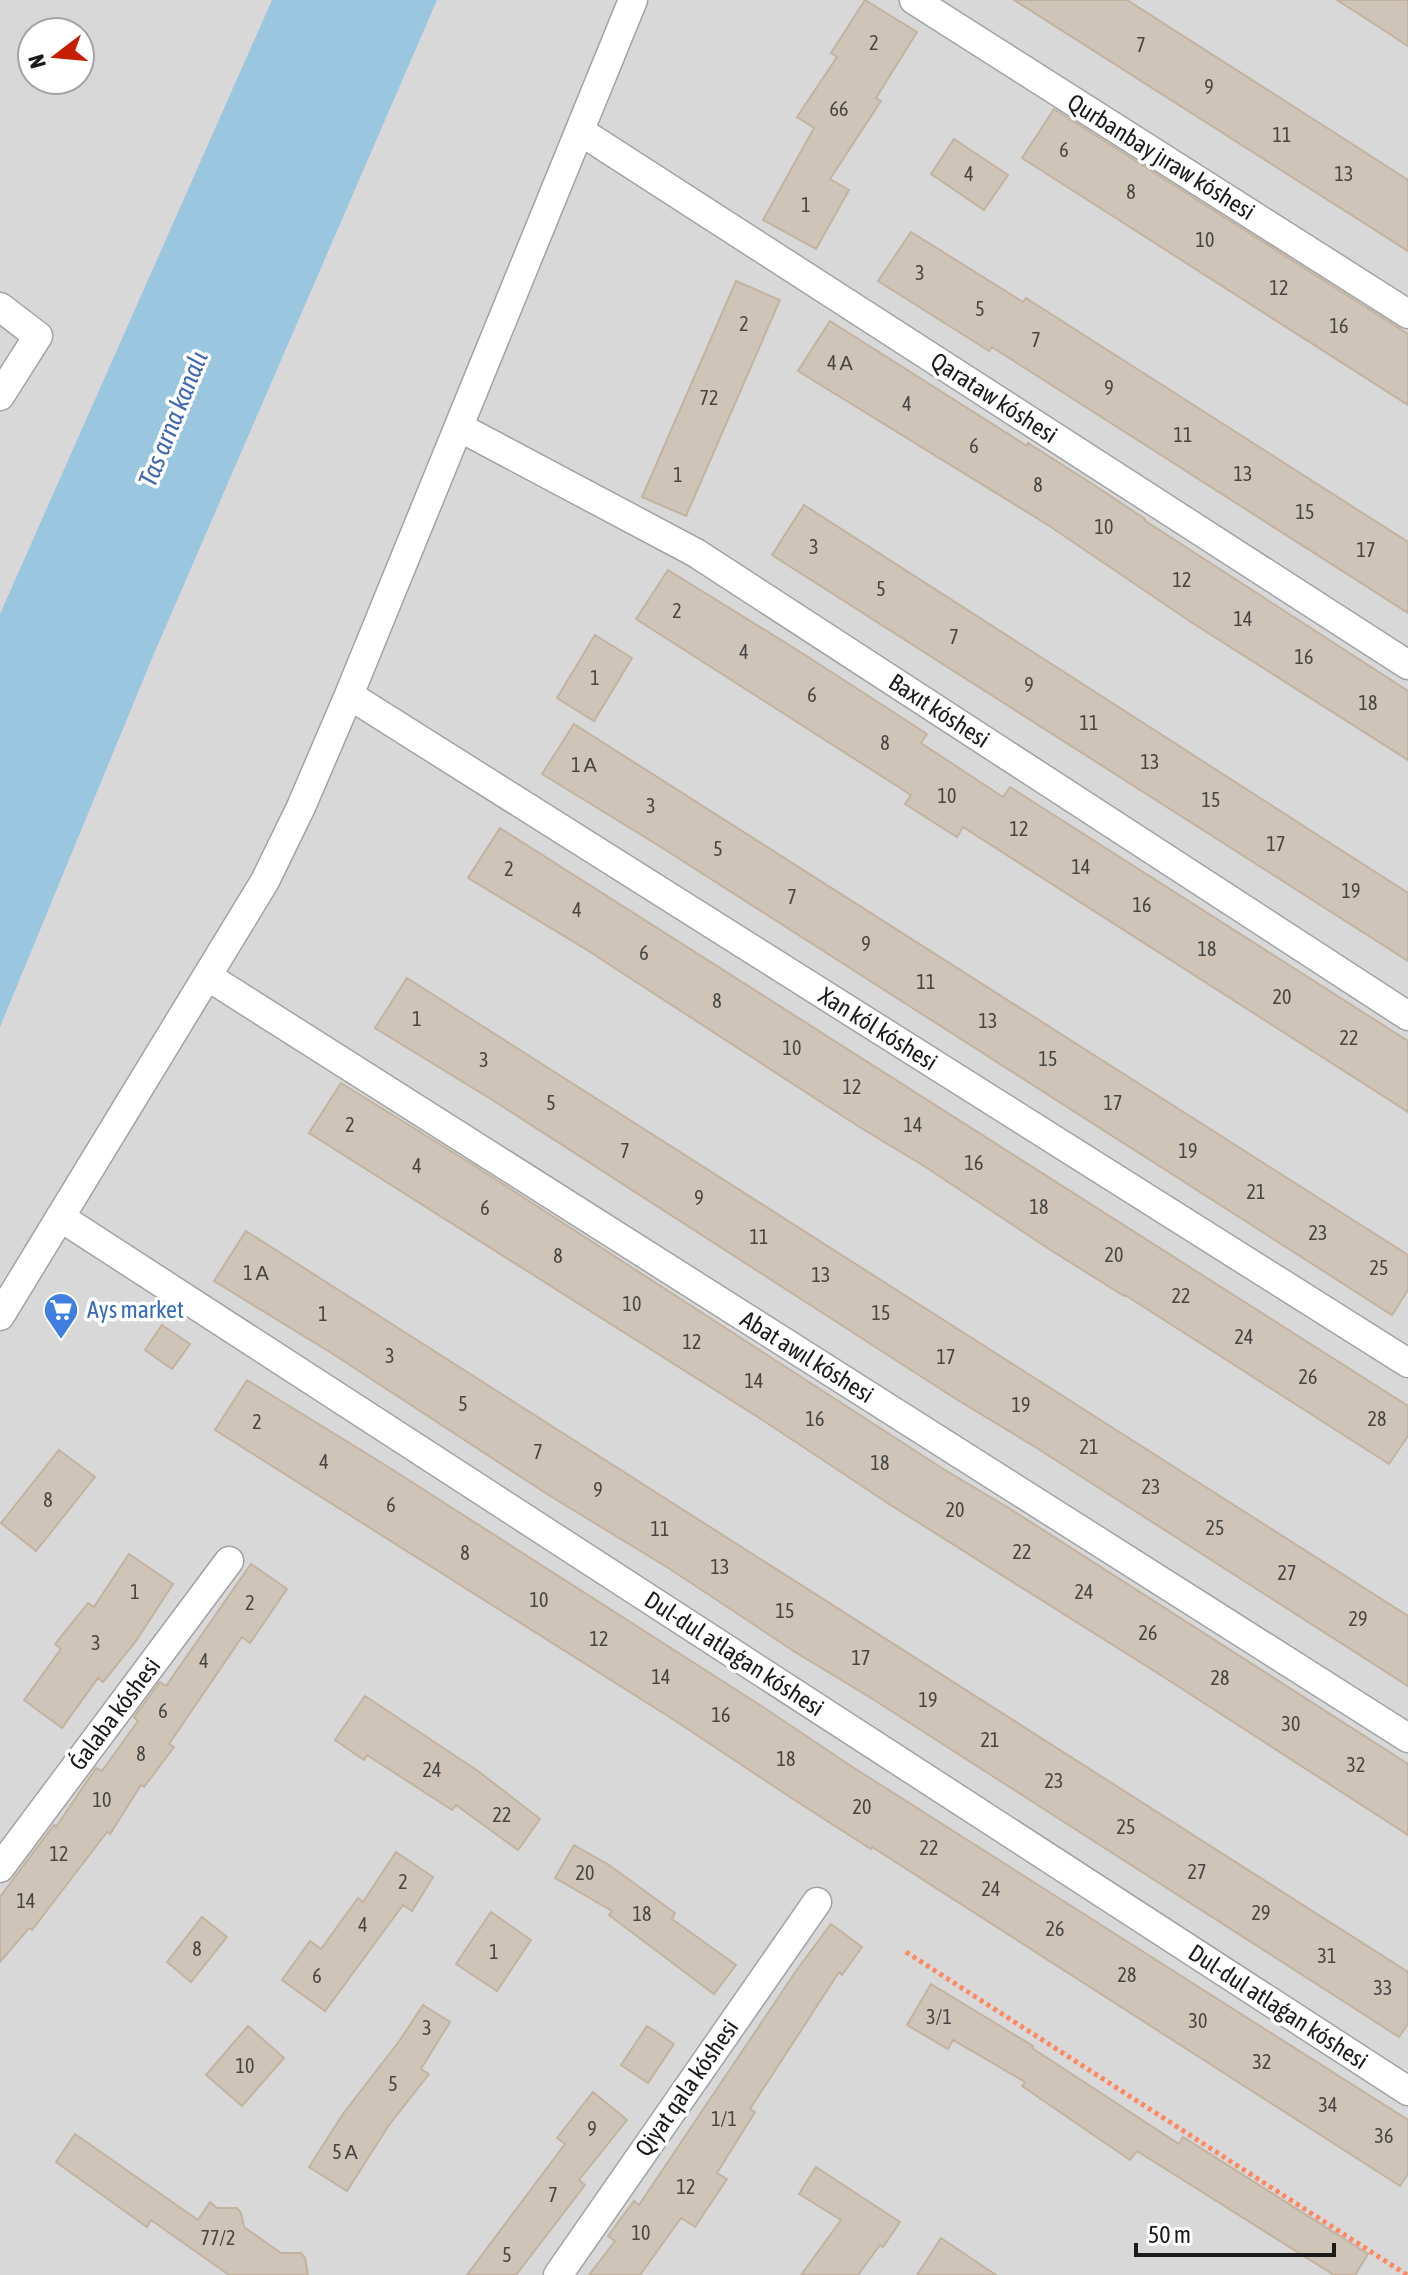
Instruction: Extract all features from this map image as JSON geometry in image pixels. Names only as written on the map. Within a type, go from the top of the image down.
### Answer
[{"type":"street","points":[[0,1316],[265,881],[301,807],[633,0]]},
{"type":"street","name":"Qurbanbay jıraw kóshesi","points":[[914,0],[1408,314]]},
{"type":"street","name":"Qarataw kóshesi","points":[[580,131],[1408,665]]},
{"type":"street","points":[[0,307],[38,336],[0,396]]},
{"type":"street","name":"Baxıt kóshesi","points":[[459,427],[696,553],[1408,1016]]},
{"type":"street","name":"Xan kól kóshesi","points":[[349,695],[1408,1363]]},
{"type":"street","name":"Abat awıl kóshesi","points":[[207,976],[1408,1738]]},
{"type":"street","name":"Dul-dul atlaǵan kóshesi","points":[[60,1217],[1408,2091]]},
{"type":"street","name":"Ǵalaba kóshesi","points":[[0,1868],[229,1561]]},
{"type":"street","name":"Qiyat qala kóshesi","points":[[558,2275],[817,1902]]},
{"type":"path","points":[[906,1952],[1407,2275]]},
{"type":"shaded area","points":[[0,0],[1408,0],[1408,2275],[0,2275]]},
{"type":"water","name":"Tas arna kanalı","points":[[272,0],[437,0],[153,656],[0,1027],[0,614]]},
{"type":"building","points":[[865,0],[917,32],[876,98],[881,101],[830,179],[849,190],[816,249],[763,220],[814,128],[797,117],[837,57],[831,53]]},
{"type":"building","points":[[1014,0],[1127,0],[1408,180],[1408,251]]},
{"type":"building","points":[[1337,0],[1408,0],[1408,46],[1385,31]]},
{"type":"building","points":[[1054,109],[1408,334],[1408,405],[1022,158]]},
{"type":"building","points":[[954,139],[1008,175],[984,210],[931,174]]},
{"type":"building","points":[[911,232],[1023,302],[1026,298],[1408,542],[1408,613],[992,347],[989,351],[878,281]]},
{"type":"building","points":[[736,281],[780,300],[686,516],[642,497]]},
{"type":"building","points":[[830,321],[1094,485],[1408,691],[1408,760],[1191,622],[1048,525],[798,371]]},
{"type":"building","points":[[804,505],[1408,893],[1408,961],[772,555]]},
{"type":"building","points":[[668,570],[927,734],[921,743],[1003,797],[1010,787],[1408,1041],[1408,1112],[963,827],[957,837],[905,804],[911,795],[636,619]]},
{"type":"building","points":[[595,635],[632,658],[594,721],[557,698]]},
{"type":"building","points":[[574,724],[1408,1255],[1408,1290],[1392,1315],[542,774]]},
{"type":"building","points":[[500,828],[1408,1406],[1408,1436],[1389,1464],[1049,1249],[587,950],[468,878]]},
{"type":"building","points":[[407,978],[1408,1616],[1408,1686],[375,1028]]},
{"type":"building","points":[[341,1083],[1408,1764],[1408,1835],[309,1133]]},
{"type":"building","points":[[246,1231],[1408,1972],[1408,2024],[1399,2037],[670,1569],[547,1494],[333,1354],[214,1281]]},
{"type":"building","points":[[162,1325],[190,1344],[172,1369],[145,1350]]},
{"type":"building","points":[[247,1380],[382,1463],[1408,2120],[1408,2174],[1400,2186],[671,1718],[215,1430]]},
{"type":"building","points":[[59,1450],[95,1477],[36,1551],[1,1523]]},
{"type":"building","points":[[129,1554],[173,1584],[136,1641],[103,1682],[98,1678],[62,1728],[24,1700],[61,1649],[55,1644],[88,1603],[94,1607]]},
{"type":"building","points":[[251,1564],[287,1589],[250,1643],[242,1637],[169,1744],[174,1747],[144,1787],[141,1785],[110,1834],[107,1832],[32,1930],[29,1928],[0,1962],[0,1897],[54,1825],[56,1827],[96,1768],[102,1771],[138,1721],[134,1717],[160,1682],[166,1686]]},
{"type":"building","points":[[365,1696],[478,1771],[540,1819],[518,1850],[456,1805],[452,1810],[367,1755],[364,1760],[335,1740]]},
{"type":"building","points":[[574,1845],[609,1865],[675,1913],[672,1919],[736,1965],[714,1994],[609,1915],[612,1911],[555,1878]]},
{"type":"building","points":[[396,1852],[433,1877],[412,1911],[403,1905],[325,2011],[282,1980],[310,1941],[321,1949],[358,1898],[363,1902]]},
{"type":"building","points":[[491,1912],[531,1940],[497,1991],[456,1964]]},
{"type":"building","points":[[202,1917],[227,1937],[191,1982],[167,1962]]},
{"type":"building","points":[[831,1924],[862,1947],[842,1975],[839,1972],[750,2109],[755,2112],[717,2173],[727,2179],[695,2227],[681,2218],[640,2275],[589,2275],[615,2241],[608,2236],[634,2201],[639,2205]]},
{"type":"building","points":[[931,1984],[1033,2046],[1179,2144],[1183,2137],[1368,2254],[1355,2275],[1334,2275],[1137,2151],[1130,2160],[1022,2086],[1025,2082],[953,2040],[948,2049],[907,2025]]},
{"type":"building","points":[[423,2005],[450,2022],[421,2069],[429,2074],[389,2125],[347,2191],[309,2167],[343,2114]]},
{"type":"building","points":[[248,2026],[284,2058],[242,2106],[206,2075]]},
{"type":"building","points":[[647,2026],[674,2044],[648,2083],[621,2065]]},
{"type":"building","points":[[593,2092],[627,2120],[579,2180],[585,2185],[516,2275],[467,2275],[565,2144],[557,2138]]},
{"type":"building","points":[[75,2134],[198,2220],[210,2202],[217,2208],[237,2208],[244,2227],[281,2253],[301,2253],[308,2275],[229,2275],[151,2220],[147,2227],[56,2162]]},
{"type":"building","points":[[816,2167],[900,2222],[858,2275],[801,2275],[841,2220],[799,2194]]},
{"type":"building","points":[[941,2238],[996,2275],[917,2275]]},
{"type":"place","name":"Ays market","points":[[61,1341]]}]
